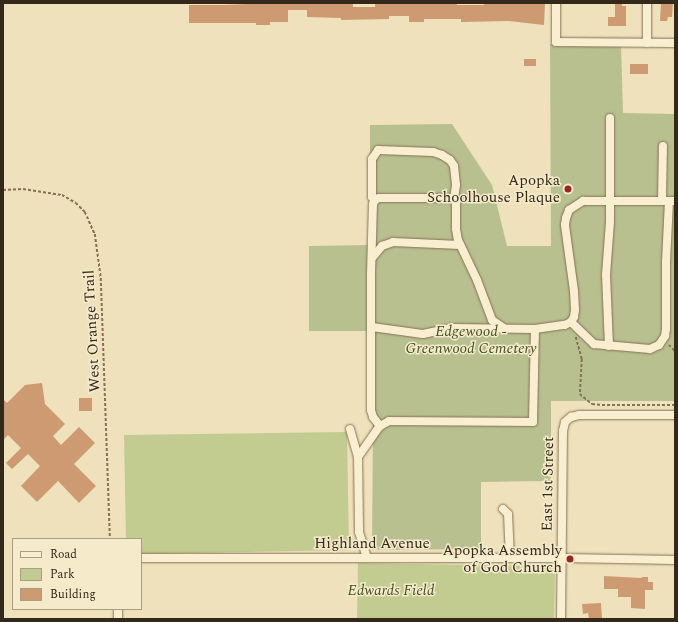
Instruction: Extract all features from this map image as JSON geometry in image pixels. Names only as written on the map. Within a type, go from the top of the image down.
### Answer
[{"type":"street","points":[[556,3],[556,42],[675,42]]},
{"type":"street","points":[[647,3],[647,42]]},
{"type":"street","points":[[609,346],[606,275],[610,201],[610,118]]},
{"type":"street","points":[[571,322],[594,344],[650,349],[659,345],[665,336],[669,201],[663,146]]},
{"type":"street","points":[[375,200],[372,197],[372,159],[378,150],[433,152],[450,160],[454,166],[456,185],[454,200],[456,203],[456,230],[460,244],[492,320],[504,328]]},
{"type":"street","points":[[380,426],[371,410],[371,258],[373,204],[378,198],[450,198],[454,200]]},
{"type":"street","points":[[372,327],[423,334],[451,328],[535,329],[565,325],[571,322],[574,317],[574,291],[566,218],[569,210],[583,201],[669,201]]},
{"type":"street","points":[[371,258],[382,246],[393,242],[460,244]]},
{"type":"street","points":[[358,457],[380,426],[389,421],[533,422],[535,329]]},
{"type":"street","name":"East 1st Street","points":[[561,619],[563,431],[565,422],[571,417],[579,415],[675,415]]},
{"type":"street","points":[[350,429],[358,457],[359,532],[367,558]]},
{"type":"street","points":[[503,509],[508,514],[510,558]]},
{"type":"street","name":"Highland Avenue","points":[[142,558],[561,558],[675,560]]},
{"type":"path","name":"West Orange Trail","points":[[3,190],[23,189],[62,195],[76,203],[85,212],[94,234],[101,278],[110,538]]},
{"type":"path","points":[[571,322],[580,348],[582,359],[580,394],[592,404],[675,405]]},
{"type":"green space","name":"Edgewood - Greenwood Cemetery","points":[[550,44],[621,44],[623,113],[675,114],[675,401],[551,401],[551,481],[481,482],[481,549],[372,550],[373,421],[370,421],[370,331],[309,331],[309,246],[370,245],[370,125],[452,124],[492,185],[507,246],[551,246]]},
{"type":"green space","points":[[347,432],[349,550],[142,554],[142,538],[126,538],[124,435]]},
{"type":"green space","name":"Edwards Field","points":[[358,563],[555,566],[554,619],[357,619]]},
{"type":"building","points":[[353,3],[353,7],[375,7],[375,3],[456,3],[457,5],[484,5],[484,3],[545,3],[544,25],[509,21],[461,22],[461,19],[424,19],[424,22],[409,22],[409,16],[389,16],[389,19],[341,20],[341,18],[307,17],[307,10],[288,10],[288,22],[270,22],[270,25],[256,25],[256,23],[189,23],[189,5]]},
{"type":"building","points":[[615,3],[622,3],[622,6],[626,6],[626,26],[608,26],[608,17],[615,17]]},
{"type":"building","points":[[661,3],[673,3],[672,17],[668,17],[667,21],[660,21]]},
{"type":"building","points":[[524,59],[536,59],[536,66],[524,66]]},
{"type":"building","points":[[630,64],[648,64],[648,74],[630,74]]},
{"type":"building","points":[[42,383],[45,404],[65,424],[53,436],[61,445],[79,427],[95,443],[74,464],[96,486],[79,503],[58,481],[37,502],[21,486],[40,466],[28,454],[12,469],[6,463],[21,448],[8,435],[3,440],[3,399],[7,403],[25,385]]},
{"type":"building","points":[[79,398],[92,398],[92,411],[79,411]]},
{"type":"building","points":[[604,576],[648,577],[648,582],[653,582],[653,590],[645,590],[645,609],[631,608],[631,597],[618,597],[618,589],[604,589]]},
{"type":"building","points":[[601,603],[602,619],[589,619],[588,613],[583,614],[582,604]]},
{"type":"place","name":"Apopka Schoolhouse Plaque","points":[[568,189]]},
{"type":"place","name":"Apopka Assembly of God Church","points":[[570,559]]}]
